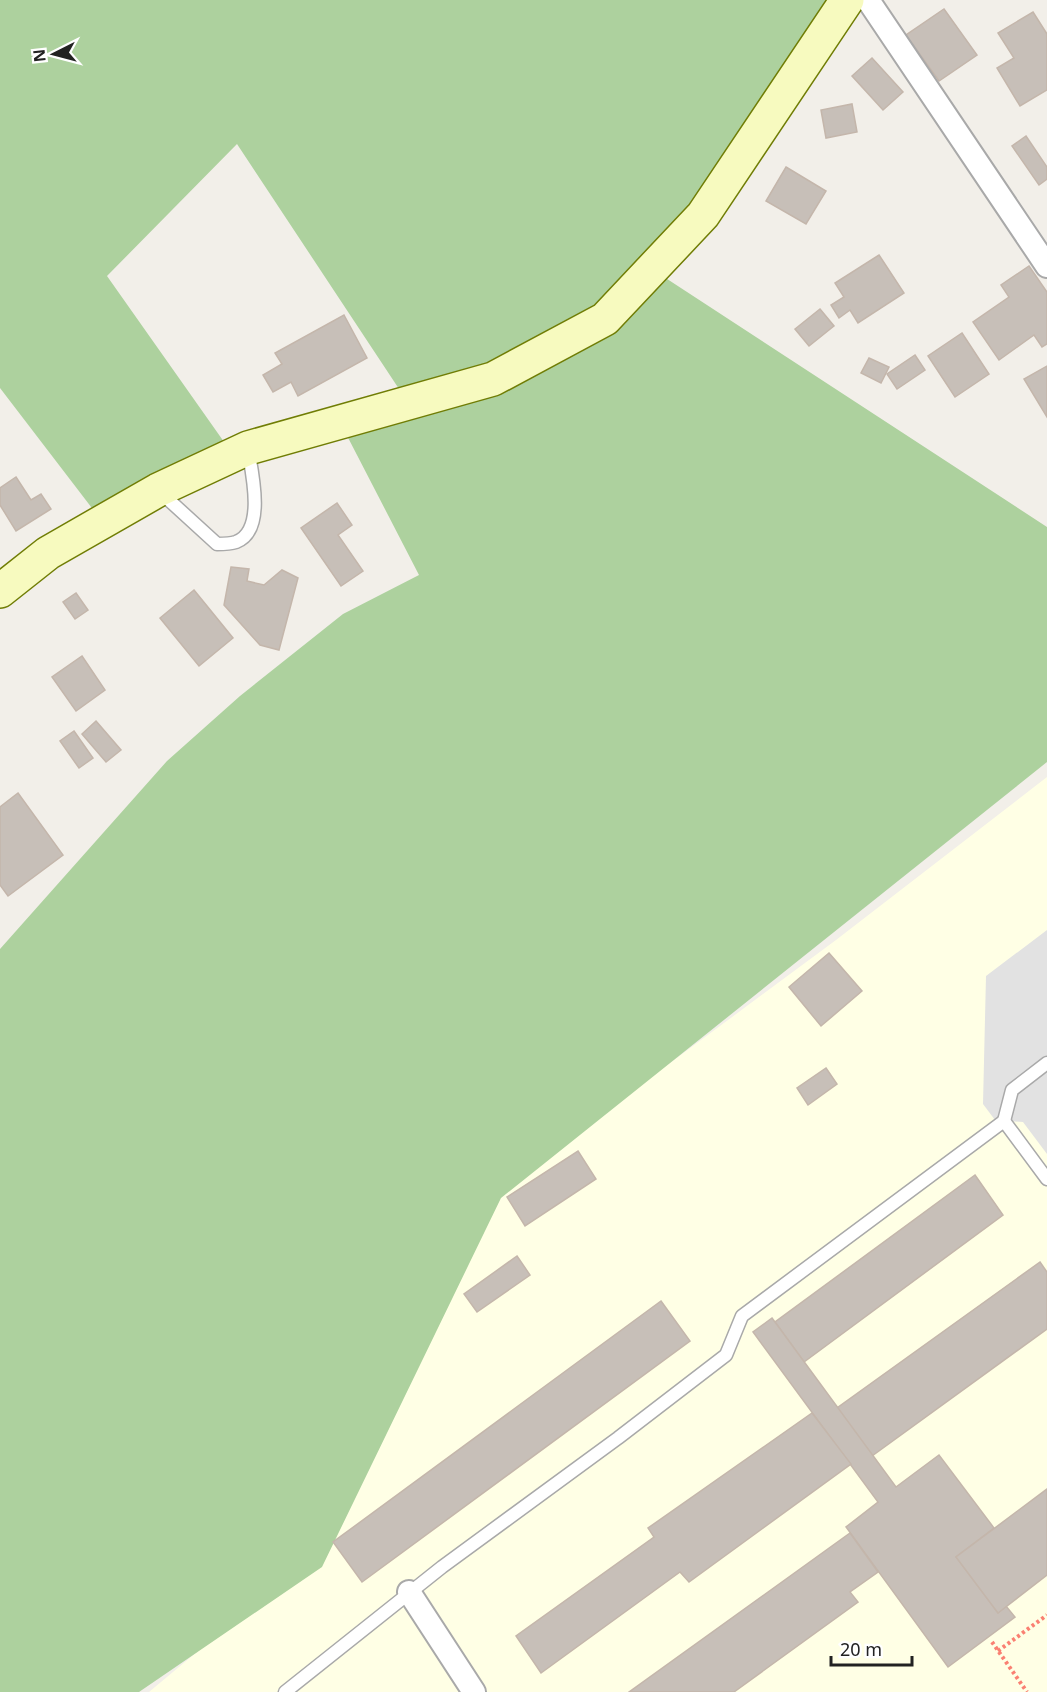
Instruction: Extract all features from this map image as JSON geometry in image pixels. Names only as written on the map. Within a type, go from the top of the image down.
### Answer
[{"type":"street","points":[[0,591],[48,553],[158,490],[248,448],[493,379],[605,319],[703,215],[847,0]]},
{"type":"street","points":[[867,0],[1047,266]]},
{"type":"street","points":[[409,1592],[474,1692]]},
{"type":"lane","points":[[158,490],[217,544],[237,542],[251,528],[255,501],[248,448]]},
{"type":"lane","points":[[285,1692],[409,1592],[726,1355],[742,1316],[1004,1121],[1012,1090],[1047,1063]]},
{"type":"lane","points":[[1004,1121],[1047,1179]]},
{"type":"path","points":[[998,1651],[1047,1615]]},
{"type":"path","points":[[992,1642],[1027,1692]]},
{"type":"shaded area","points":[[1047,777],[1047,1692],[149,1692],[311,1557],[500,1189],[836,940]]},
{"type":"shaded area","points":[[1047,930],[1047,1154],[1023,1122],[995,1120],[983,1104],[986,976]]},
{"type":"green space","points":[[0,0],[829,0],[700,211],[602,313],[491,374],[405,398],[237,144],[107,276],[229,449],[98,516],[0,388]]},
{"type":"green space","points":[[661,275],[1047,527],[1047,762],[501,1198],[322,1567],[139,1692],[0,1692],[0,949],[167,761],[240,696],[343,614],[419,575],[342,426],[496,384]]},
{"type":"building","points":[[944,9],[977,55],[939,81],[906,35]]},
{"type":"building","points":[[1033,12],[1047,34],[1047,90],[1020,106],[997,68],[1014,58],[998,33]]},
{"type":"building","points":[[872,58],[903,92],[883,110],[852,76]]},
{"type":"building","points":[[852,104],[857,132],[826,138],[821,110]]},
{"type":"building","points":[[1026,136],[1047,167],[1047,179],[1039,185],[1012,146]]},
{"type":"building","points":[[786,167],[826,191],[806,224],[766,201]]},
{"type":"building","points":[[879,255],[904,293],[858,323],[850,310],[839,318],[831,305],[844,297],[835,283]]},
{"type":"building","points":[[1029,266],[1047,292],[1047,344],[1042,347],[1034,335],[999,360],[973,322],[1009,297],[1001,285]]},
{"type":"building","points":[[820,309],[834,326],[809,346],[795,329]]},
{"type":"building","points":[[344,315],[367,358],[298,396],[291,382],[273,392],[263,375],[282,364],[275,353]]},
{"type":"building","points":[[962,333],[989,374],[955,397],[928,356]]},
{"type":"building","points":[[915,355],[925,370],[897,389],[887,374]]},
{"type":"building","points":[[869,358],[889,367],[881,383],[861,373]]},
{"type":"building","points":[[1047,366],[1047,417],[1024,379]]},
{"type":"building","points":[[16,477],[31,500],[41,494],[51,509],[16,531],[0,505],[0,488]]},
{"type":"building","points":[[337,503],[352,525],[338,535],[363,571],[341,586],[301,528]]},
{"type":"building","points":[[231,567],[249,569],[247,581],[264,585],[282,570],[298,578],[279,650],[260,645],[224,605]]},
{"type":"building","points":[[194,590],[233,638],[199,666],[160,618]]},
{"type":"building","points":[[76,593],[88,610],[75,619],[63,602]]},
{"type":"building","points":[[82,656],[105,690],[76,711],[52,677]]},
{"type":"building","points":[[96,721],[121,750],[106,762],[82,734]]},
{"type":"building","points":[[74,731],[93,758],[79,768],[60,741]]},
{"type":"building","points":[[18,793],[63,855],[8,896],[0,885],[0,807]]},
{"type":"building","points":[[829,953],[862,991],[821,1026],[789,987]]},
{"type":"building","points":[[826,1068],[837,1084],[808,1105],[797,1088]]},
{"type":"building","points":[[578,1151],[596,1179],[525,1226],[507,1197]]},
{"type":"building","points":[[975,1175],[1003,1215],[804,1362],[775,1322]]},
{"type":"building","points":[[517,1256],[530,1275],[477,1312],[464,1294]]},
{"type":"building","points":[[1040,1262],[1047,1272],[1047,1329],[872,1456],[837,1408]]},
{"type":"building","points":[[661,1301],[690,1341],[362,1582],[333,1542]]},
{"type":"building","points":[[772,1318],[896,1487],[939,1455],[994,1528],[956,1557],[998,1613],[1006,1606],[1015,1617],[948,1667],[846,1527],[878,1502],[753,1332]]},
{"type":"building","points":[[812,1413],[851,1464],[689,1582],[680,1572],[541,1673],[516,1636],[654,1537],[648,1528]]},
{"type":"building","points":[[1047,1489],[1047,1575],[998,1613],[956,1557]]},
{"type":"building","points":[[850,1533],[878,1572],[850,1592],[858,1602],[734,1692],[629,1692]]}]
